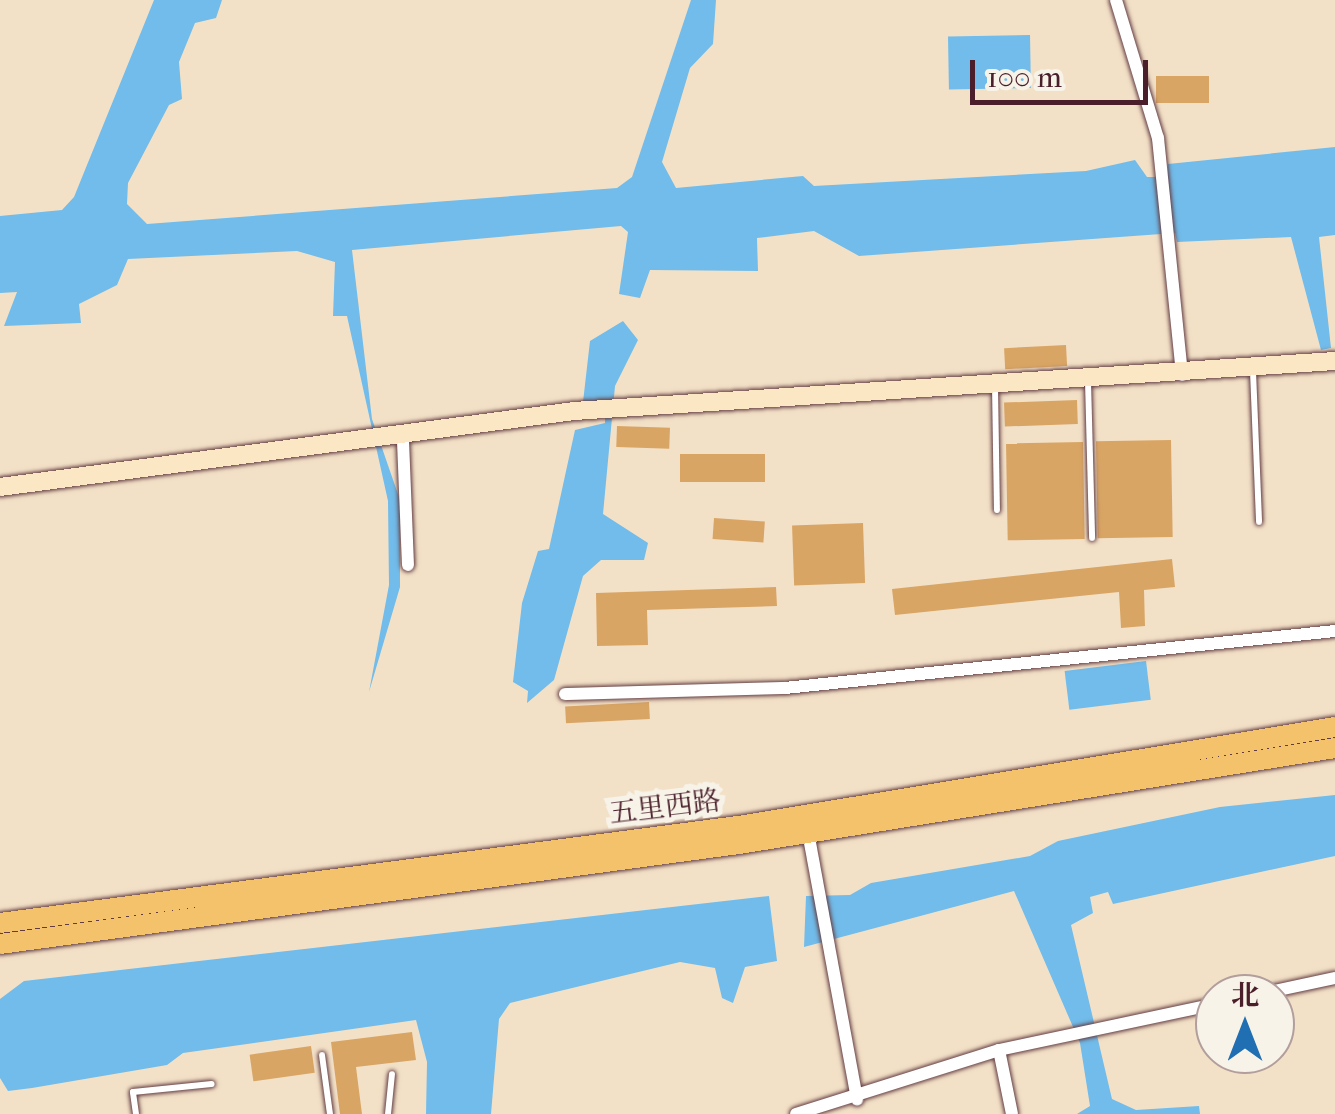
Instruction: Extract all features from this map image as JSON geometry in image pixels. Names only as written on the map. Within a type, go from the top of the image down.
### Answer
[{"type":"main road","points":[[0,487],[380,439],[402,441],[574,412],[1182,376],[1335,361]]},
{"type":"main road","name":"五里西路","points":[[0,923],[745,824],[1335,727]]},
{"type":"main road","name":"五里西路","points":[[0,944],[808,832],[1335,748]]},
{"type":"street","points":[[1116,0],[1161,166],[1182,376]]},
{"type":"street","points":[[402,441],[408,565]]},
{"type":"street","points":[[565,694],[784,688],[1335,631]]},
{"type":"street","points":[[808,832],[856,1100]]},
{"type":"street","points":[[1295,987],[1335,978]]},
{"type":"street","points":[[796,1114],[856,1100],[1000,1050],[1195,1008]]},
{"type":"street","points":[[1000,1050],[1012,1114]]},
{"type":"lane","points":[[1254,371],[1259,522]]},
{"type":"lane","points":[[1088,381],[1092,538]]},
{"type":"lane","points":[[995,386],[997,510]]},
{"type":"lane","points":[[322,1055],[330,1114]]},
{"type":"lane","points":[[388,1114],[392,1074]]},
{"type":"lane","points":[[136,1114],[133,1092],[212,1084]]},
{"type":"water","points":[[154,0],[222,0],[216,18],[195,23],[179,62],[182,99],[169,105],[128,183],[127,204],[147,224],[617,188],[632,177],[691,0],[716,0],[713,44],[690,68],[662,162],[676,188],[803,176],[814,186],[1086,171],[1135,160],[1147,177],[1168,177],[1168,164],[1335,147],[1335,235],[1319,237],[1331,348],[1321,350],[1291,237],[1177,242],[1175,233],[859,256],[814,231],[757,238],[758,271],[650,270],[640,298],[619,294],[628,232],[621,226],[352,250],[372,419],[400,500],[400,587],[369,692],[389,585],[388,501],[347,316],[333,316],[335,262],[297,251],[128,259],[117,285],[79,304],[81,323],[4,326],[17,292],[0,293],[0,216],[62,210],[74,197]]},
{"type":"water","points":[[1030,35],[1031,88],[949,89],[948,36]]},
{"type":"water","points":[[623,321],[638,340],[615,386],[603,514],[648,543],[644,560],[601,560],[583,576],[554,680],[527,703],[528,691],[513,682],[522,603],[538,551],[549,549],[575,430],[605,423],[605,401],[583,402],[590,341]]},
{"type":"water","points":[[1146,661],[1151,700],[1069,710],[1065,671]]},
{"type":"water","points":[[1335,795],[1335,856],[1113,904],[1108,892],[1090,897],[1093,913],[1071,925],[1112,1099],[1136,1110],[1199,1106],[1200,1114],[1077,1114],[1090,1106],[1080,1043],[1014,891],[804,947],[806,896],[850,895],[871,883],[1030,856],[1058,841],[1220,807]]},
{"type":"water","points":[[769,896],[777,961],[745,967],[733,1003],[722,998],[715,968],[680,962],[510,1003],[499,1019],[491,1114],[426,1114],[427,1062],[416,1020],[183,1053],[167,1065],[32,1088],[8,1091],[0,1078],[0,999],[24,981]]},
{"type":"building","points":[[1156,76],[1209,76],[1209,103],[1156,103]]},
{"type":"building","points":[[1066,345],[1067,366],[1005,369],[1004,348]]},
{"type":"building","points":[[1077,400],[1078,424],[1005,427],[1004,403]]},
{"type":"building","points":[[617,426],[670,428],[669,449],[616,447]]},
{"type":"building","points":[[1171,440],[1173,537],[1098,538],[1096,441]]},
{"type":"building","points":[[1083,442],[1085,539],[1008,540],[1006,443]]},
{"type":"building","points":[[680,454],[765,454],[765,482],[680,482]]},
{"type":"building","points":[[714,518],[765,522],[763,543],[713,539]]},
{"type":"building","points":[[863,523],[865,583],[794,585],[792,525]]},
{"type":"building","points":[[1172,559],[1175,587],[1144,590],[1145,626],[1121,628],[1119,592],[895,615],[892,589]]},
{"type":"building","points":[[776,587],[777,606],[647,610],[648,645],[597,646],[596,593]]},
{"type":"building","points":[[649,702],[650,719],[566,723],[565,706]]},
{"type":"building","points":[[412,1032],[416,1060],[356,1067],[362,1114],[340,1114],[331,1042]]},
{"type":"building","points":[[311,1046],[315,1073],[253,1081],[250,1055]]}]
